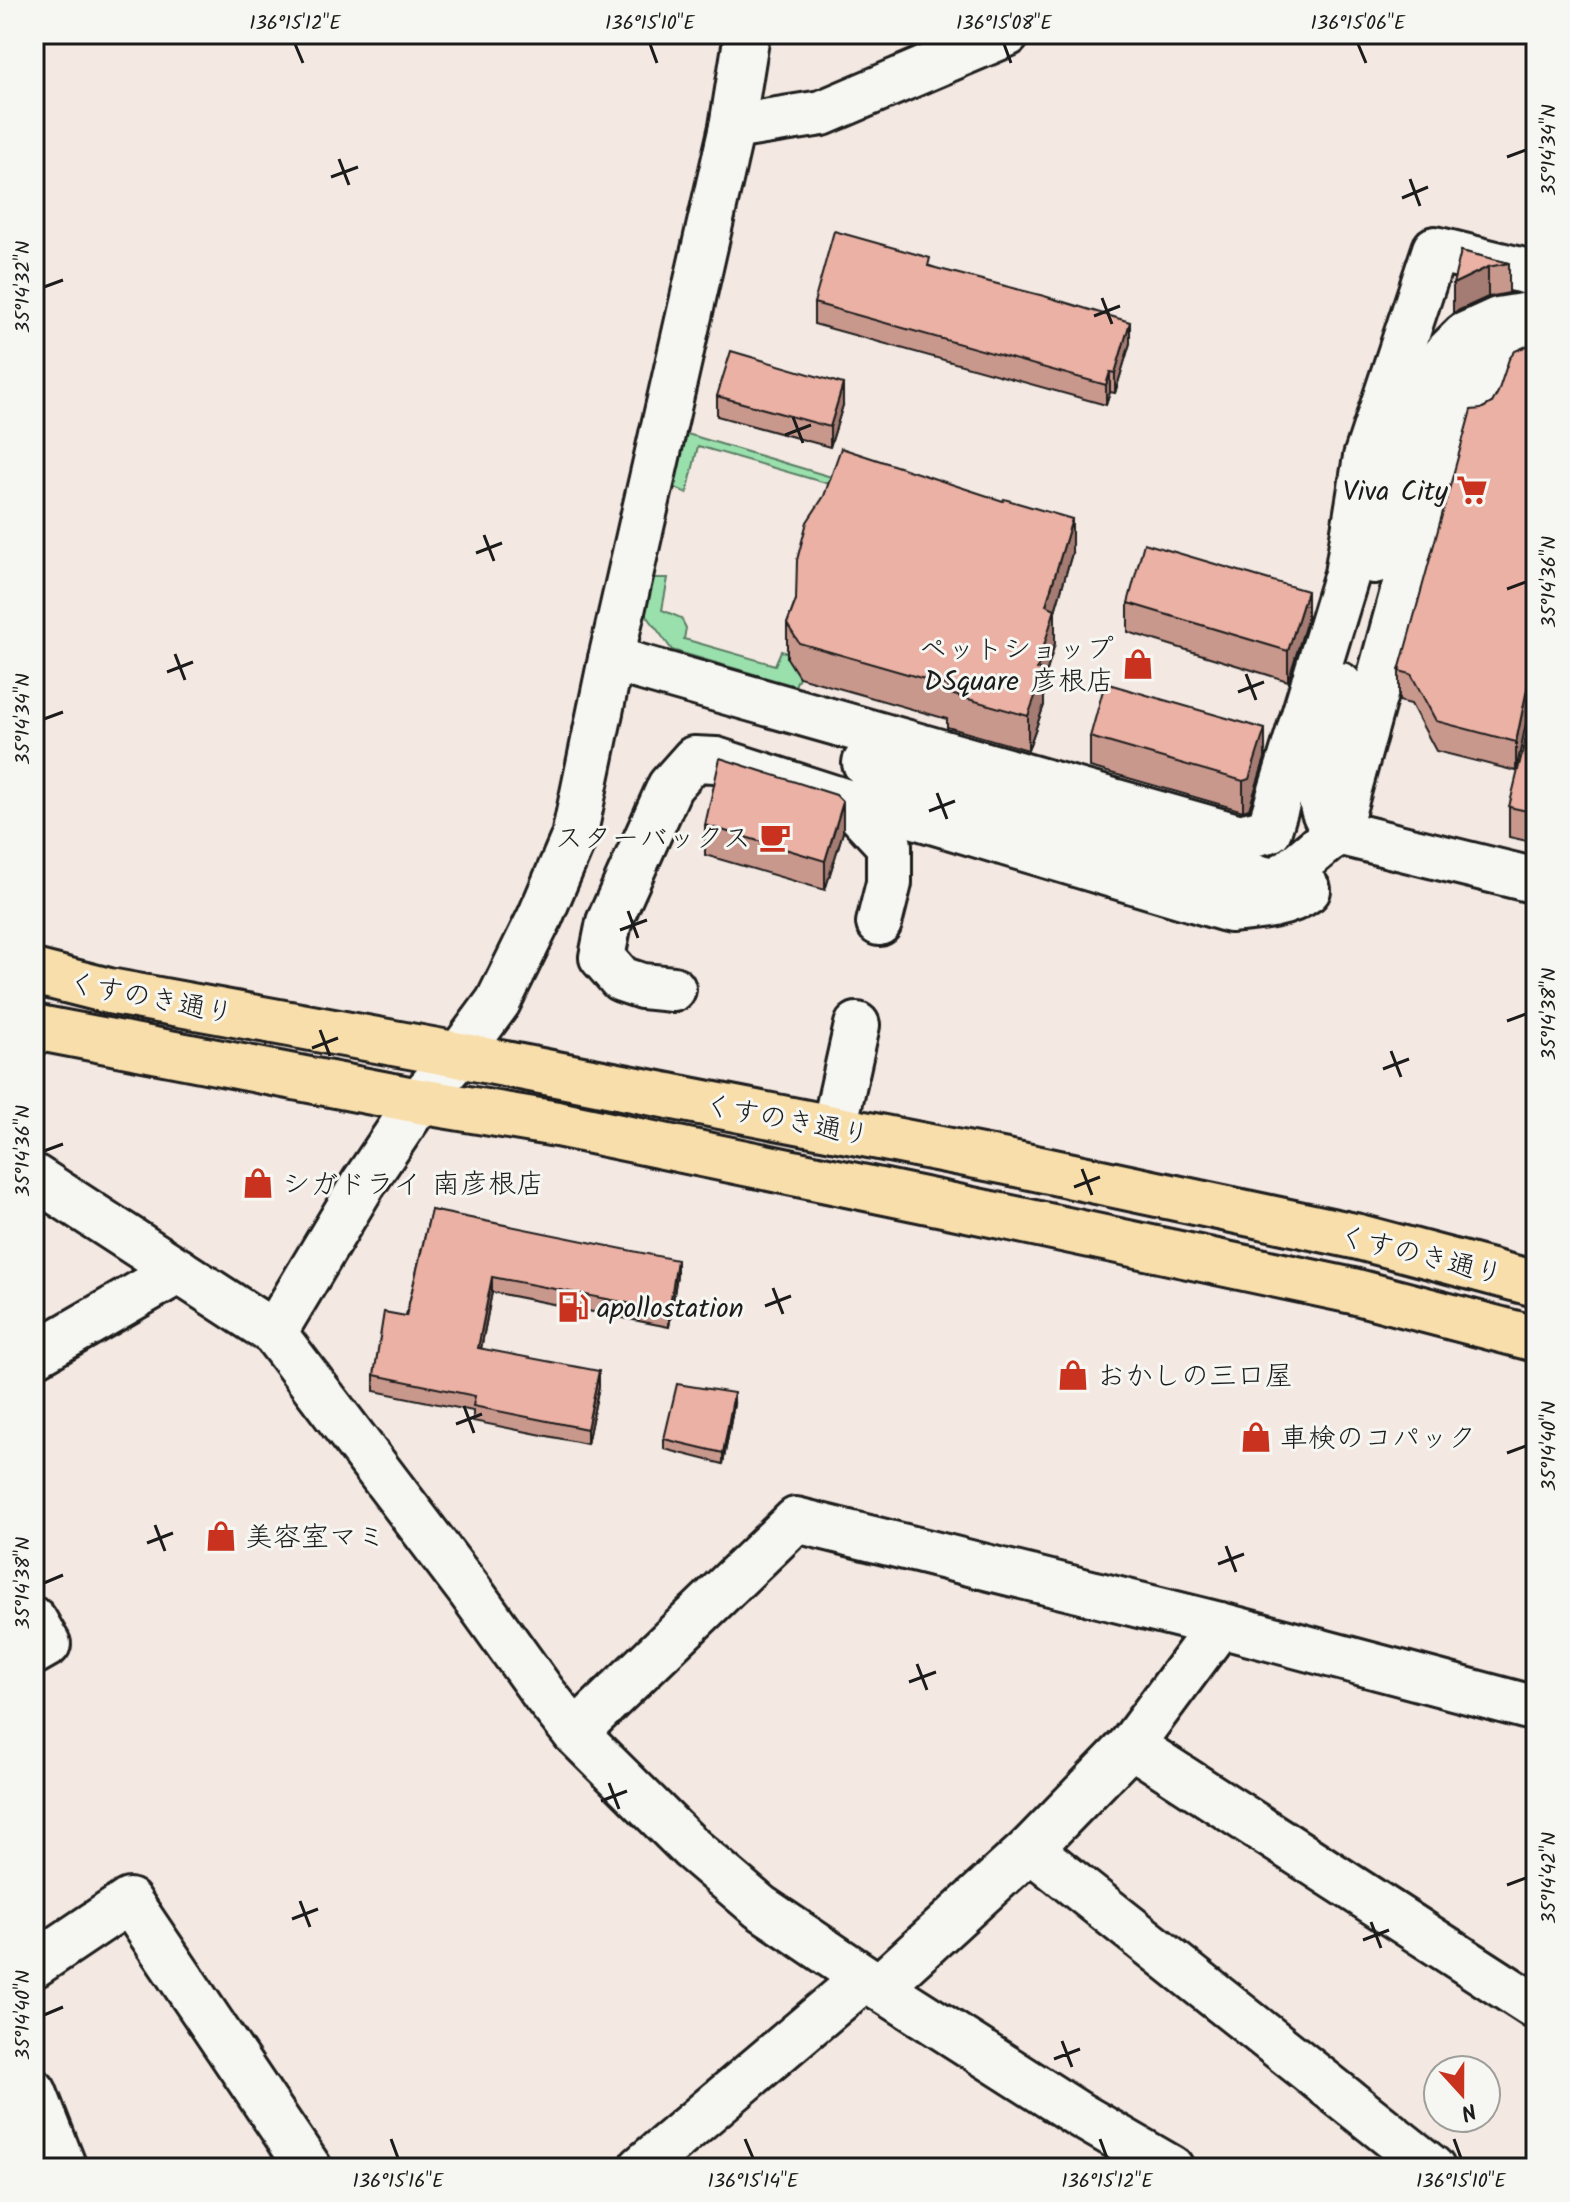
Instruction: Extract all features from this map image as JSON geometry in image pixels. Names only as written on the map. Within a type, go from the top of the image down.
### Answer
[{"type":"main road","name":"くすのき通り","points":[[34,972],[109,991],[459,1055],[1007,1162],[1359,1237],[1536,1284]]},
{"type":"main road","name":"くすのき通り","points":[[34,1027],[419,1101],[557,1124],[1001,1216],[1353,1291],[1536,1339]]},
{"type":"street","points":[[274,1333],[363,1184],[419,1101],[459,1055],[498,1002],[540,917],[574,837],[611,659],[659,532],[747,34]]},
{"type":"street","points":[[732,127],[822,113],[1007,34]]},
{"type":"street","points":[[611,659],[879,736],[1056,772],[1240,837],[1269,830],[1347,574],[1368,432],[1435,249],[1536,274]]},
{"type":"street","points":[[825,720],[915,816],[1230,910],[1267,906],[1301,895],[1365,844],[1386,698],[1478,359],[1476,329],[1485,318],[1499,310],[1518,306],[1536,310]]},
{"type":"street","points":[[1536,319],[1523,316],[1498,320],[1465,335],[1421,386],[1331,716],[1321,800],[1329,824],[1365,844],[1536,881]]},
{"type":"street","points":[[1478,359],[1499,360],[1536,346]]},
{"type":"street","points":[[879,736],[922,781],[1271,881],[1365,844]]},
{"type":"street","points":[[673,989],[642,986],[621,979],[602,957],[609,922],[670,786],[694,759],[716,760],[850,803],[889,845],[889,883],[879,923]]},
{"type":"street","points":[[834,1128],[857,1025]]},
{"type":"street","points":[[34,1177],[274,1333],[575,1733],[691,1848],[760,1907],[872,1982],[1163,2166]]},
{"type":"street","points":[[34,1355],[179,1271]]},
{"type":"street","points":[[575,1733],[796,1520],[1220,1625],[1536,1709]]},
{"type":"street","points":[[34,1620],[48,1644],[34,1652]]},
{"type":"street","points":[[641,2168],[872,1982],[1030,1849],[1131,1745],[1220,1625]]},
{"type":"street","points":[[1131,1745],[1536,2007]]},
{"type":"street","points":[[1030,1849],[1432,2168]]},
{"type":"street","points":[[34,1965],[129,1901],[309,2168]]},
{"type":"street","points":[[34,2092],[64,2168]]},
{"type":"green space","points":[[684,433],[838,479],[836,486],[698,446],[687,493],[671,486]]},
{"type":"green space","points":[[651,578],[668,578],[662,610],[681,618],[686,628],[684,639],[775,665],[781,651],[789,653],[799,677],[795,686],[672,650],[643,610]]},
{"type":"building","points":[[834,231],[930,258],[928,266],[1130,322],[1115,373],[1110,372],[1106,385],[814,303]]},
{"type":"building","points":[[1461,251],[1509,263],[1488,267],[1453,284]]},
{"type":"building","points":[[1536,342],[1536,661],[1533,660],[1516,742],[1436,721],[1411,674],[1399,671],[1471,410],[1492,403],[1509,359],[1515,351]]},
{"type":"building","points":[[731,351],[843,384],[830,427],[717,396]]},
{"type":"building","points":[[841,448],[1003,501],[1072,519],[1046,605],[1055,609],[1037,669],[1044,672],[1028,716],[947,693],[949,686],[799,643],[787,624],[796,600],[797,560],[807,522],[824,496]]},
{"type":"building","points":[[1144,543],[1307,591],[1288,651],[1128,603]]},
{"type":"building","points":[[1105,683],[1265,729],[1249,779],[1243,781],[1090,737]]},
{"type":"building","points":[[1526,737],[1536,740],[1536,813],[1509,807]]},
{"type":"building","points":[[720,758],[836,795],[843,802],[825,861],[705,825]]},
{"type":"building","points":[[431,1210],[677,1260],[669,1311],[492,1277],[478,1348],[599,1371],[587,1429],[473,1406],[475,1396],[374,1375],[384,1312],[406,1316]]},
{"type":"building","points":[[677,1384],[734,1393],[723,1453],[664,1439]]},
{"type":"place","name":"Viva City","points":[[1472,490]]},
{"type":"place","name":"ペットショップ DSquare 彦根店","points":[[1138,664]]},
{"type":"place","name":"スターバックス","points":[[775,837]]},
{"type":"place","name":"シガドライ 南彦根店","points":[[258,1183]]},
{"type":"place","name":"apollostation","points":[[573,1307]]},
{"type":"place","name":"おかしの三口屋","points":[[1073,1375]]},
{"type":"place","name":"車検のコパック","points":[[1256,1437]]},
{"type":"place","name":"美容室マミ","points":[[221,1536]]}]
